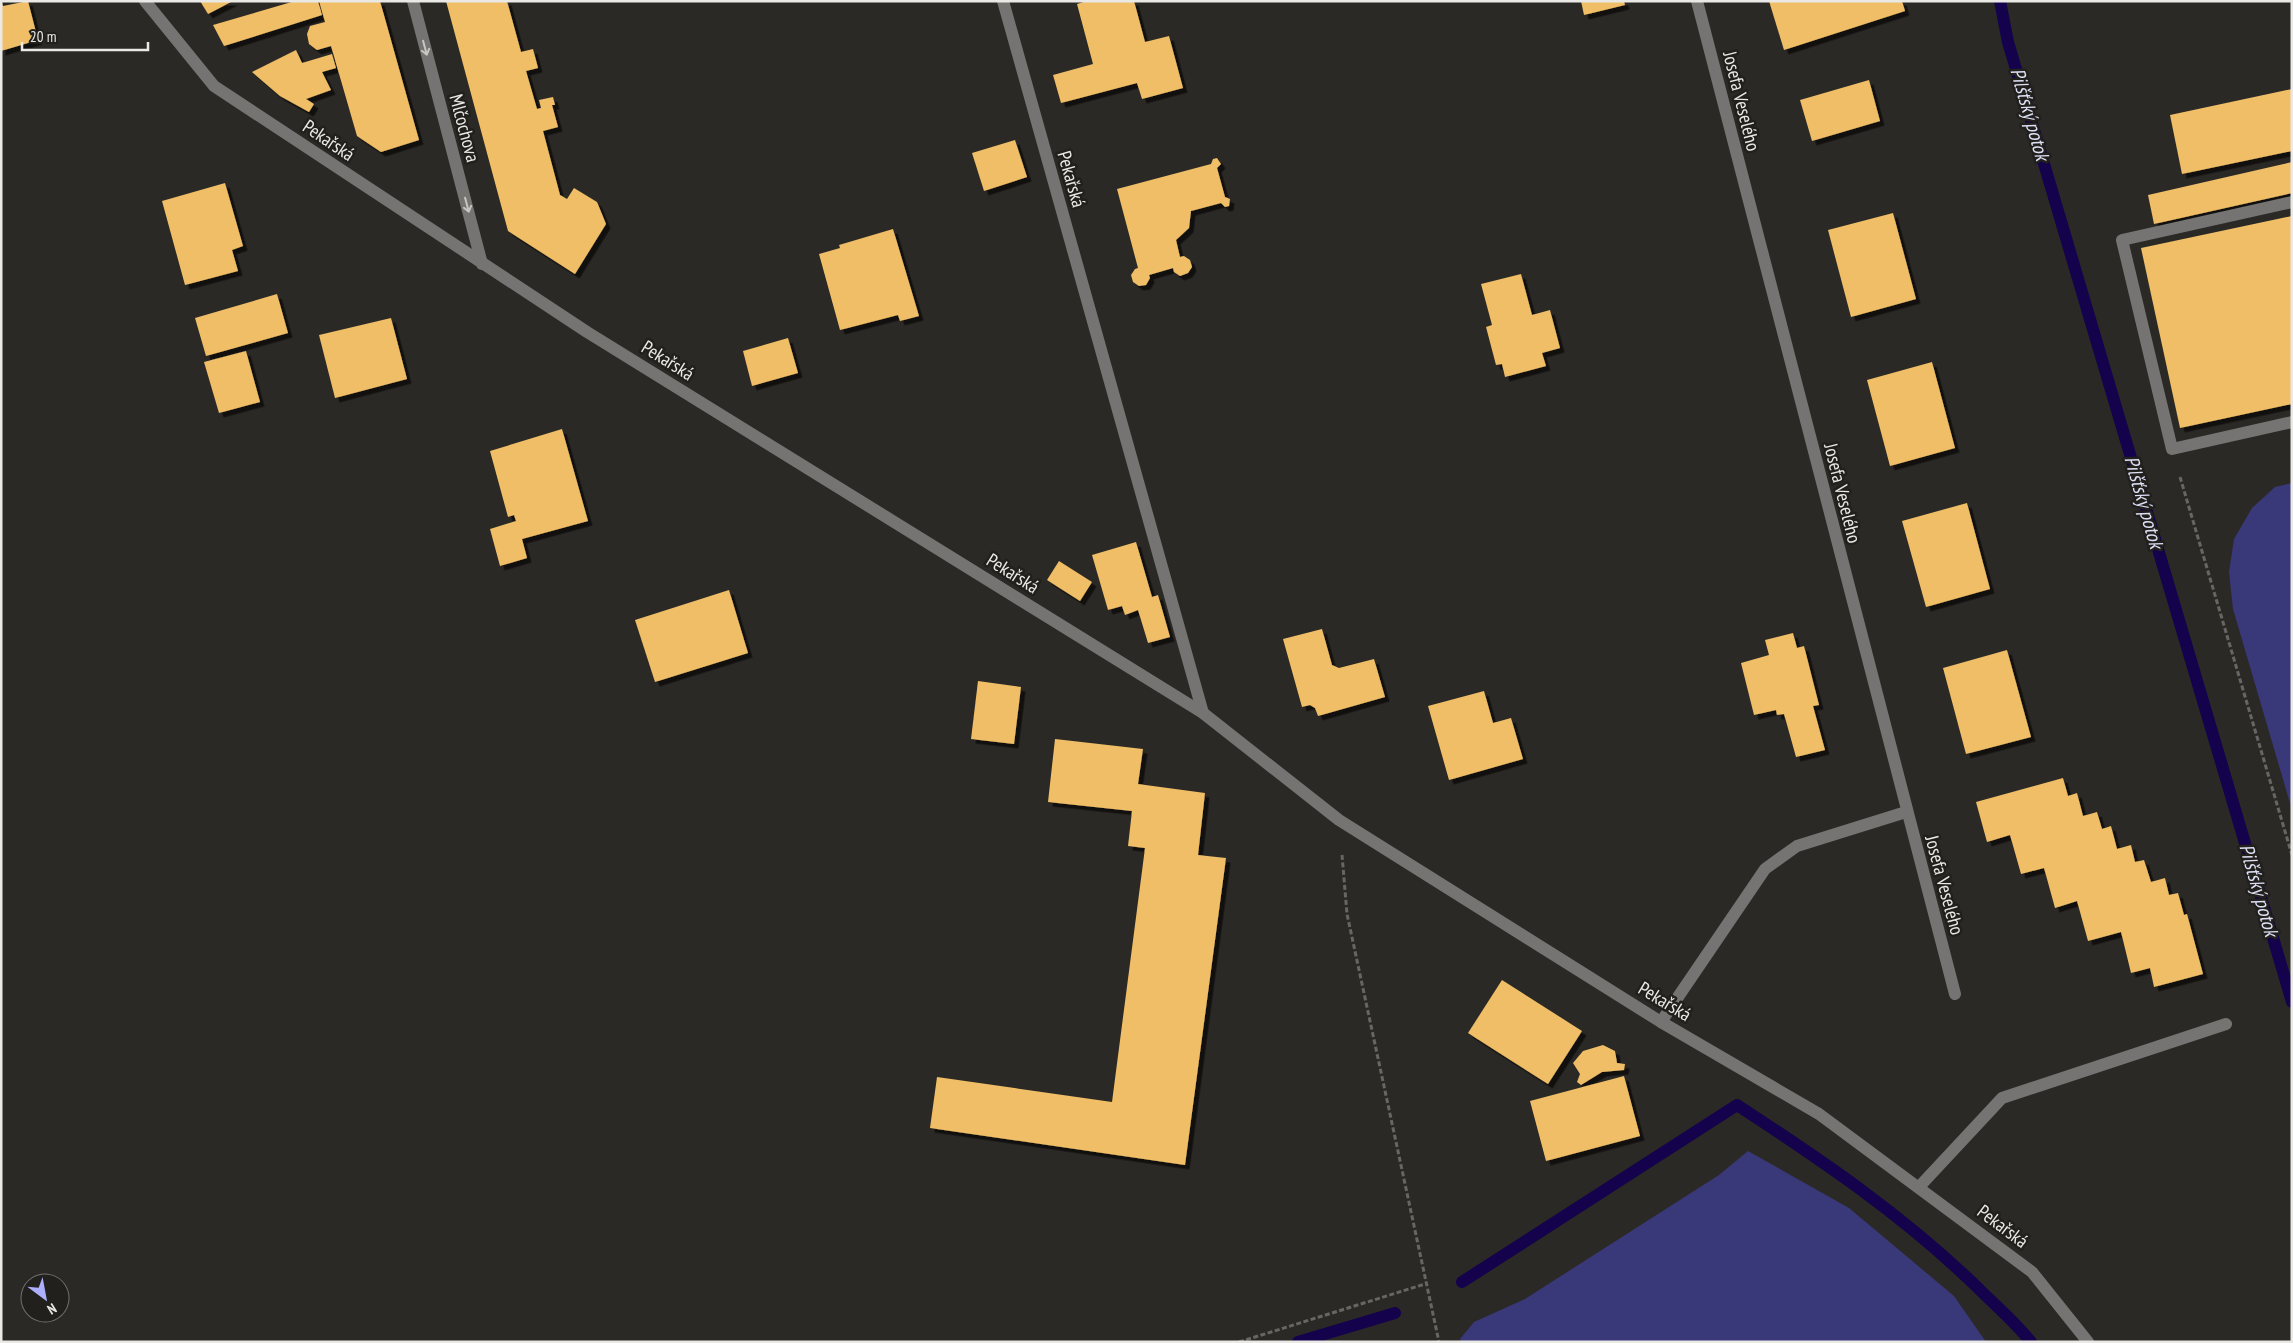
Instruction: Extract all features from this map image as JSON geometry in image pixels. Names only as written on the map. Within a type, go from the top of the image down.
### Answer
[{"type":"street","name":"Pekařská","points":[[145,1],[214,86],[587,332],[1203,713],[1339,820],[1661,1022],[1819,1114],[2032,1272],[2088,1342]]},
{"type":"street","name":"Mlčochova","points":[[413,1],[482,264]]},
{"type":"street","name":"Pekařská","points":[[1003,1],[1203,713]]},
{"type":"street","name":"Josefa Veselého","points":[[1697,1],[1906,812],[1955,994]]},
{"type":"street","points":[[2292,202],[2122,240],[2172,449],[2292,422]]},
{"type":"street","points":[[1661,1022],[1765,869],[1797,846],[1906,812]]},
{"type":"street","points":[[1919,1187],[2002,1098],[2226,1024]]},
{"type":"path","points":[[2172,449],[2292,855]]},
{"type":"path","points":[[1339,820],[1347,914],[1439,1342]]},
{"type":"path","points":[[1239,1342],[1425,1284]]},
{"type":"shaded area","points":[[2292,483],[2292,810],[2233,609],[2229,572],[2234,539],[2252,508],[2275,487]]},
{"type":"shaded area","points":[[1748,1151],[1849,1208],[1954,1296],[1986,1342],[1461,1342],[1460,1339],[1474,1322],[1525,1299],[1719,1175]]},
{"type":"building","points":[[1,1],[3,6],[28,1],[38,40],[1,51]]},
{"type":"building","points":[[200,1],[233,1],[208,14]]},
{"type":"building","points":[[295,1],[318,1],[322,15],[224,46],[213,25]]},
{"type":"building","points":[[319,1],[380,1],[419,140],[381,152],[357,136],[331,46],[317,50],[309,44],[307,34],[310,26],[325,22]]},
{"type":"building","points":[[446,1],[507,1],[521,52],[533,49],[538,68],[526,71],[537,109],[541,108],[539,100],[553,97],[555,105],[552,105],[558,127],[543,131],[560,195],[567,199],[574,188],[597,202],[606,224],[575,274],[508,231]]},
{"type":"building","points":[[1087,1],[1134,1],[1145,42],[1169,36],[1183,88],[1142,99],[1137,83],[1061,103],[1053,75],[1093,64],[1077,4]]},
{"type":"building","points":[[1581,1],[1624,1],[1625,5],[1584,15]]},
{"type":"building","points":[[1769,1],[1902,1],[1905,11],[1784,50]]},
{"type":"building","points":[[296,50],[302,63],[332,54],[336,68],[322,72],[331,90],[306,99],[314,104],[309,112],[280,96],[252,72]]},
{"type":"building","points":[[1869,80],[1880,121],[1812,141],[1800,100]]},
{"type":"building","points":[[2292,89],[2292,151],[2182,174],[2170,115]]},
{"type":"building","points":[[1015,140],[1027,177],[984,191],[972,153]]},
{"type":"building","points":[[1217,158],[1221,164],[1217,168],[1225,197],[1230,199],[1229,206],[1225,207],[1221,203],[1191,211],[1189,228],[1176,240],[1180,257],[1184,256],[1190,260],[1192,267],[1188,273],[1180,276],[1174,272],[1173,268],[1149,275],[1150,278],[1146,285],[1139,286],[1133,282],[1131,275],[1138,268],[1117,189],[1211,164],[1213,159]]},
{"type":"building","points":[[2292,162],[2292,193],[2154,224],[2148,195]]},
{"type":"building","points":[[225,183],[243,246],[232,250],[238,271],[185,285],[162,201]]},
{"type":"building","points":[[1893,213],[1916,299],[1851,317],[1828,230]]},
{"type":"building","points":[[2292,216],[2292,404],[2180,428],[2141,248]]},
{"type":"building","points":[[893,229],[919,316],[900,321],[898,315],[840,330],[819,254],[840,248],[839,245]]},
{"type":"building","points":[[1521,274],[1532,315],[1550,310],[1560,348],[1542,353],[1546,366],[1505,377],[1502,364],[1496,365],[1486,327],[1492,325],[1481,284]]},
{"type":"building","points":[[277,294],[288,333],[206,356],[195,318]]},
{"type":"building","points":[[391,318],[407,379],[335,398],[319,335]]},
{"type":"building","points":[[788,338],[798,373],[752,386],[743,351]]},
{"type":"building","points":[[246,351],[260,402],[219,413],[204,362]]},
{"type":"building","points":[[1932,362],[1955,448],[1890,466],[1867,380]]},
{"type":"building","points":[[562,429],[588,521],[522,539],[527,558],[500,566],[490,529],[516,521],[514,515],[508,517],[490,451]]},
{"type":"building","points":[[1967,503],[1990,589],[1926,607],[1902,521]]},
{"type":"building","points":[[1136,542],[1152,597],[1158,595],[1170,637],[1148,643],[1138,610],[1125,615],[1122,606],[1108,610],[1092,555]]},
{"type":"building","points":[[1059,561],[1092,582],[1080,601],[1047,580]]},
{"type":"building","points":[[729,590],[748,653],[655,682],[635,620]]},
{"type":"building","points":[[1322,629],[1332,665],[1339,668],[1374,659],[1385,697],[1318,716],[1315,708],[1310,705],[1302,707],[1283,639]]},
{"type":"building","points":[[1793,633],[1797,648],[1804,646],[1819,705],[1813,706],[1825,750],[1796,757],[1784,714],[1777,715],[1776,710],[1754,715],[1741,663],[1769,655],[1765,640]]},
{"type":"building","points":[[2007,650],[2031,737],[1966,754],[1943,668]]},
{"type":"building","points":[[978,681],[1021,687],[1014,744],[971,739]]},
{"type":"building","points":[[1484,691],[1493,723],[1511,718],[1523,759],[1449,780],[1428,706]]},
{"type":"building","points":[[1055,739],[1143,749],[1138,784],[1205,793],[1198,855],[1226,858],[1185,1165],[930,1128],[937,1077],[1112,1102],[1145,848],[1128,846],[1132,811],[1048,802]]},
{"type":"building","points":[[2063,778],[2068,796],[2077,793],[2083,816],[2097,812],[2102,829],[2111,826],[2117,849],[2131,845],[2135,862],[2144,860],[2151,882],[2165,878],[2169,895],[2178,893],[2184,915],[2187,914],[2203,974],[2154,987],[2150,968],[2131,973],[2121,932],[2088,941],[2077,901],[2055,908],[2044,868],[2021,874],[2010,835],[1987,842],[1976,802]]},
{"type":"building","points":[[1502,980],[1582,1031],[1548,1084],[1468,1033]]},
{"type":"building","points":[[1603,1045],[1615,1051],[1617,1063],[1625,1064],[1624,1070],[1602,1072],[1581,1085],[1577,1082],[1580,1074],[1573,1063],[1583,1051]]},
{"type":"building","points":[[1624,1076],[1640,1136],[1546,1161],[1530,1101]]},
{"type":"waterway","name":"Pilšťský potok","points":[[2000,1],[2008,42],[2292,1002]]},
{"type":"waterway","points":[[1462,1282],[1737,1105],[1801,1147],[1892,1213],[1950,1262],[2012,1321],[2031,1342]]},
{"type":"waterway","points":[[1298,1342],[1395,1313]]}]
